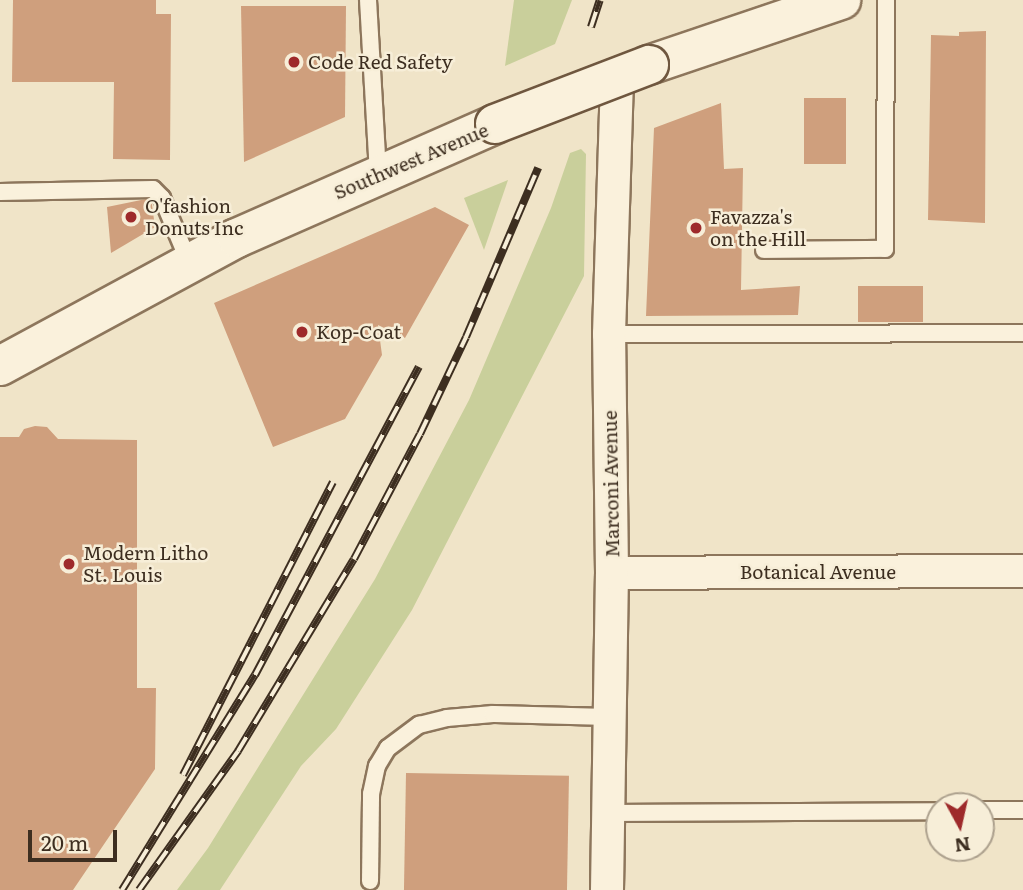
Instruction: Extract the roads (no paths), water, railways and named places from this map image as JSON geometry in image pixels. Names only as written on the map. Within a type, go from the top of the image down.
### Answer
[{"type":"street","name":"Southwest Avenue","points":[[0,366],[189,262],[379,174],[495,124],[785,9],[841,0]]},
{"type":"street","name":"Marconi Avenue","points":[[607,890],[612,573],[609,334],[615,130],[633,71]]},
{"type":"street","name":"Botanical Avenue","points":[[612,573],[1023,571]]},
{"type":"lane","points":[[368,0],[379,174]]},
{"type":"lane","points":[[764,250],[885,250],[886,0]]},
{"type":"lane","points":[[0,192],[153,190],[162,198],[189,262]]},
{"type":"lane","points":[[609,334],[1023,332]]},
{"type":"lane","points":[[370,881],[371,794],[377,766],[388,748],[419,724],[447,718],[493,714],[610,717]]},
{"type":"lane","points":[[995,810],[1023,810]]},
{"type":"lane","points":[[608,813],[925,811]]},
{"type":"railway","points":[[591,27],[600,0]]},
{"type":"railway","points":[[139,890],[238,751],[354,559],[420,434],[466,337],[538,168]]},
{"type":"railway","points":[[122,890],[255,675],[419,367]]},
{"type":"railway","points":[[183,775],[333,482]]},
{"type":"place","name":"Code Red Safety","points":[[294,62]]},
{"type":"place","name":"O'fashion Donuts Inc","points":[[131,217]]},
{"type":"place","name":"Favazza's on the Hill","points":[[696,228]]},
{"type":"place","name":"Kop-Coat","points":[[302,332]]},
{"type":"place","name":"Modern Litho St. Louis","points":[[69,564]]}]
